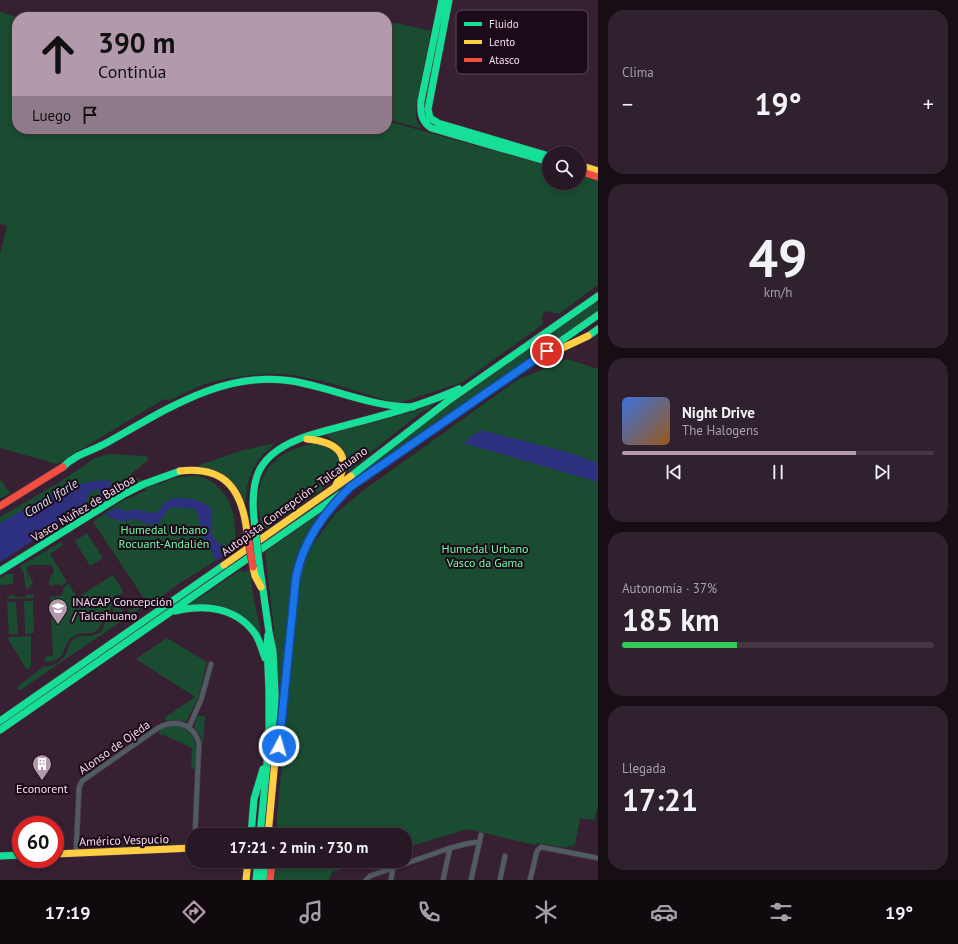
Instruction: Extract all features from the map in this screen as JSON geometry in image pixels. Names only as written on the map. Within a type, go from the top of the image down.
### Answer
[{"type":"main road","points":[[442,0],[420,107],[420,114],[424,123],[431,128],[542,160]]},
{"type":"main road","points":[[449,0],[428,111],[430,118],[438,123],[542,154]]},
{"type":"main road","points":[[586,167],[598,171]]},
{"type":"main road","points":[[586,173],[598,177]]},
{"type":"main road","name":"Autopista Concepción - Talcahuano","points":[[0,721],[332,490],[422,420],[474,382],[598,296]]},
{"type":"main road","name":"Autopista Concepción - Talcahuano","points":[[0,730],[598,315]]},
{"type":"main road","points":[[556,344],[598,321]]},
{"type":"main road","points":[[528,364],[588,336],[598,329]]},
{"type":"main road","points":[[0,506],[75,458],[105,444],[183,399],[212,388],[233,383],[267,380],[292,381],[386,406],[399,408],[413,407]]},
{"type":"main road","points":[[269,828],[275,763],[275,669],[273,644],[269,632],[263,591],[256,565],[255,527],[252,498],[254,483],[258,473],[275,452],[295,441],[413,407],[442,397],[474,382]]},
{"type":"main road","points":[[295,441],[309,439],[324,441],[333,445],[339,451],[343,458],[343,469],[340,480],[332,490]]},
{"type":"main road","name":"Vasco Núñez de Balboa","points":[[0,571],[124,494],[144,484],[180,471],[196,469],[206,470],[216,474],[228,482],[236,491],[242,502],[256,565]]},
{"type":"main road","points":[[275,763],[280,740],[294,587],[298,568],[314,529],[331,507],[350,487]]},
{"type":"main road","points":[[166,615],[181,609],[201,607],[214,607],[233,614],[243,621],[255,634],[260,643],[269,672]]},
{"type":"main road","points":[[261,828],[268,755],[270,710],[267,644],[269,632]]},
{"type":"main road","points":[[251,828],[254,800],[268,755]]},
{"type":"main road","points":[[271,805],[273,828]]},
{"type":"main road","name":"Américo Vespucio","points":[[64,854],[186,848]]},
{"type":"main road","points":[[0,856],[12,855]]},
{"type":"main road","points":[[246,880],[247,868]]},
{"type":"main road","points":[[256,880],[257,868]]},
{"type":"main road","points":[[263,880],[264,868]]},
{"type":"main road","points":[[270,880],[271,868]]},
{"type":"street","points":[[195,828],[200,747],[196,735],[189,727],[201,700],[211,664]]},
{"type":"street","name":"Alonso de Ojeda","points":[[76,853],[79,788],[84,780],[162,726],[175,723],[189,727]]},
{"type":"street","points":[[471,880],[481,835]]},
{"type":"street","points":[[412,861],[450,848],[480,842]]},
{"type":"street","points":[[530,880],[539,848],[544,847],[598,858]]},
{"type":"street","points":[[443,880],[450,848]]},
{"type":"street","points":[[500,880],[505,856]]},
{"type":"street","points":[[366,880],[370,876],[390,868]]},
{"type":"street","points":[[390,880],[393,868]]},
{"type":"green space","points":[[0,12],[12,16],[12,134],[392,134],[392,122],[542,164],[542,190],[586,190],[586,177],[598,181],[598,285],[559,314],[546,311],[544,312],[542,318],[543,324],[463,382],[395,403],[310,378],[298,376],[264,374],[215,381],[195,388],[169,401],[164,399],[57,464],[0,448],[0,254],[7,226],[0,224]]},
{"type":"green space","points":[[392,23],[431,31],[416,105],[417,121],[422,129],[392,120]]},
{"type":"green space","points":[[598,300],[598,311],[262,544],[262,542],[426,421]]},
{"type":"green space","name":"Humedal Urbano Vasco da Gama","points":[[567,359],[598,369],[598,806],[594,820],[580,818],[575,845],[567,848],[537,843],[535,845],[467,829],[412,846],[412,828],[277,828],[300,575],[311,547],[335,514],[364,490],[517,380]]},
{"type":"green space","points":[[434,404],[362,459],[348,472],[344,451],[337,443],[325,435],[412,412]]},
{"type":"green space","points":[[275,443],[260,458],[253,469],[247,486],[245,505],[242,497],[210,469],[197,466],[240,451]]},
{"type":"green space","points":[[313,444],[328,446],[338,455],[341,467],[339,472],[327,486],[262,532],[258,501],[262,478],[267,469],[282,455],[302,446]]},
{"type":"green space","name":"Humedal Urbano Rocuant-Andalién","points":[[109,454],[147,456],[148,460],[131,474],[133,478],[150,483],[160,484],[175,478],[189,476],[202,477],[211,481],[225,495],[231,506],[234,519],[235,541],[228,553],[159,598],[148,603],[19,691],[17,687],[43,667],[54,665],[60,661],[65,656],[71,642],[75,638],[81,636],[92,636],[101,632],[105,622],[112,613],[116,598],[120,598],[123,601],[118,604],[124,614],[145,600],[93,522],[119,503],[147,490],[127,482],[120,483],[0,560],[0,517],[63,480],[95,458]]},
{"type":"green space","points":[[0,479],[10,493],[0,499]]},
{"type":"green space","points":[[320,513],[321,514],[304,543],[295,571],[290,600],[279,713],[276,653],[265,552]]},
{"type":"green space","points":[[87,533],[103,558],[90,566],[75,541]]},
{"type":"green space","points":[[61,542],[63,545],[50,554],[67,582],[61,586],[59,584],[49,586],[49,582],[51,581],[49,580],[54,571],[51,565],[30,565],[26,569],[32,581],[34,581],[27,590],[24,574],[20,566]]},
{"type":"green space","points":[[241,570],[242,572],[250,571],[253,595],[261,633],[258,633],[224,607],[210,604],[187,604],[199,598]]},
{"type":"green space","points":[[7,574],[13,574],[13,584],[0,585],[0,578]]},
{"type":"green space","points":[[113,575],[123,590],[121,595],[114,596],[109,615],[98,629],[95,632],[74,635],[68,641],[61,657],[52,661],[44,662],[46,655],[53,656],[50,597],[62,595],[63,588],[69,584],[77,598]]},
{"type":"green space","points":[[33,594],[33,598],[7,599],[7,597],[14,595],[15,597],[26,597],[26,595]]},
{"type":"green space","points":[[24,601],[33,601],[34,633],[25,634]]},
{"type":"green space","points":[[7,602],[16,602],[18,634],[9,634]]},
{"type":"green space","points":[[31,636],[31,666],[27,670],[8,639],[9,637]]},
{"type":"green space","points":[[167,638],[207,662],[198,698],[186,722],[177,720],[166,721],[164,718],[195,697],[136,659]]},
{"type":"green space","points":[[205,716],[203,745],[201,736],[194,727],[197,717]]},
{"type":"green space","points":[[173,725],[188,731],[192,736],[196,747],[195,769],[191,769],[192,748],[164,735],[162,736],[158,732],[163,728]]},
{"type":"green space","points":[[275,868],[344,868],[332,872],[329,880],[274,880]]},
{"type":"water","points":[[480,430],[571,453],[598,463],[598,482],[463,443]]},
{"type":"water","name":"Canal Ifarle","points":[[108,480],[111,482],[110,492],[114,495],[102,503],[99,501],[99,496],[101,493],[100,490],[93,491],[90,493],[84,508],[0,562],[0,523],[69,484]]},
{"type":"water","points":[[173,498],[199,501],[212,509],[212,533],[213,537],[222,546],[220,551],[223,556],[216,561],[209,545],[201,534],[200,521],[195,509],[174,507],[166,511],[164,517],[157,524],[147,524],[135,519],[119,521],[104,515],[117,508],[126,511],[141,510],[151,513],[157,512],[165,503]]},
{"type":"traffic: fast","points":[[442,0],[421,101],[421,113],[423,119],[431,128],[542,160]]},
{"type":"traffic: fast","points":[[449,0],[428,109],[430,118],[438,123],[542,154]]},
{"type":"traffic: fast","points":[[351,476],[448,401],[598,296]]},
{"type":"traffic: fast","points":[[532,361],[598,315]]},
{"type":"traffic: fast","points":[[588,336],[598,329]]},
{"type":"traffic: fast","points":[[63,467],[73,459],[102,445],[173,406],[218,387],[242,382],[267,379],[292,381],[367,401],[413,407]]},
{"type":"traffic: fast","points":[[255,527],[253,509],[255,481],[260,469],[267,459],[277,450],[307,436],[403,410],[459,389]]},
{"type":"traffic: fast","points":[[0,730],[407,448]]},
{"type":"traffic: fast","points":[[0,571],[124,494],[144,484],[180,471]]},
{"type":"traffic: fast","points":[[301,560],[315,529],[338,499]]},
{"type":"traffic: fast","points":[[255,527],[259,562]]},
{"type":"traffic: fast","points":[[259,562],[273,651],[275,741]]},
{"type":"traffic: fast","points":[[0,721],[224,565]]},
{"type":"traffic: fast","points":[[175,611],[209,608],[230,613],[240,618],[256,635],[265,658]]},
{"type":"traffic: fast","points":[[261,828],[269,742],[268,635]]},
{"type":"traffic: fast","points":[[252,828],[254,799],[263,769]]},
{"type":"traffic: fast","points":[[0,856],[12,855]]},
{"type":"traffic: fast","points":[[256,880],[257,868]]},
{"type":"traffic: fast","points":[[263,880],[264,868]]},
{"type":"traffic: slow","points":[[586,167],[598,171]]},
{"type":"traffic: slow","points":[[541,358],[588,336]]},
{"type":"traffic: slow","points":[[307,439],[327,443],[340,452],[343,466],[341,475],[336,485]]},
{"type":"traffic: slow","points":[[180,471],[196,470],[209,473],[220,477],[229,484],[236,493],[241,504],[247,532]]},
{"type":"traffic: slow","points":[[224,565],[351,476]]},
{"type":"traffic: slow","points":[[275,763],[279,746],[295,587],[301,560]]},
{"type":"traffic: slow","points":[[253,567],[255,576],[261,587]]},
{"type":"traffic: slow","points":[[269,828],[275,760]]},
{"type":"traffic: slow","points":[[64,854],[186,848]]},
{"type":"traffic: slow","points":[[246,880],[247,868]]},
{"type":"traffic: jam","points":[[586,173],[598,177]]},
{"type":"traffic: jam","points":[[407,448],[532,361]]},
{"type":"traffic: jam","points":[[0,506],[63,467]]},
{"type":"traffic: jam","points":[[247,532],[253,567]]},
{"type":"traffic: jam","points":[[270,880],[271,868]]},
{"type":"place","name":"INACAP Concepción / Talcahuano","points":[[58,625]]},
{"type":"place","name":"Econorent","points":[[42,781]]},
{"type":"route","points":[[279,746],[294,587],[298,568],[310,536],[334,503],[350,487],[547,351]]}]
